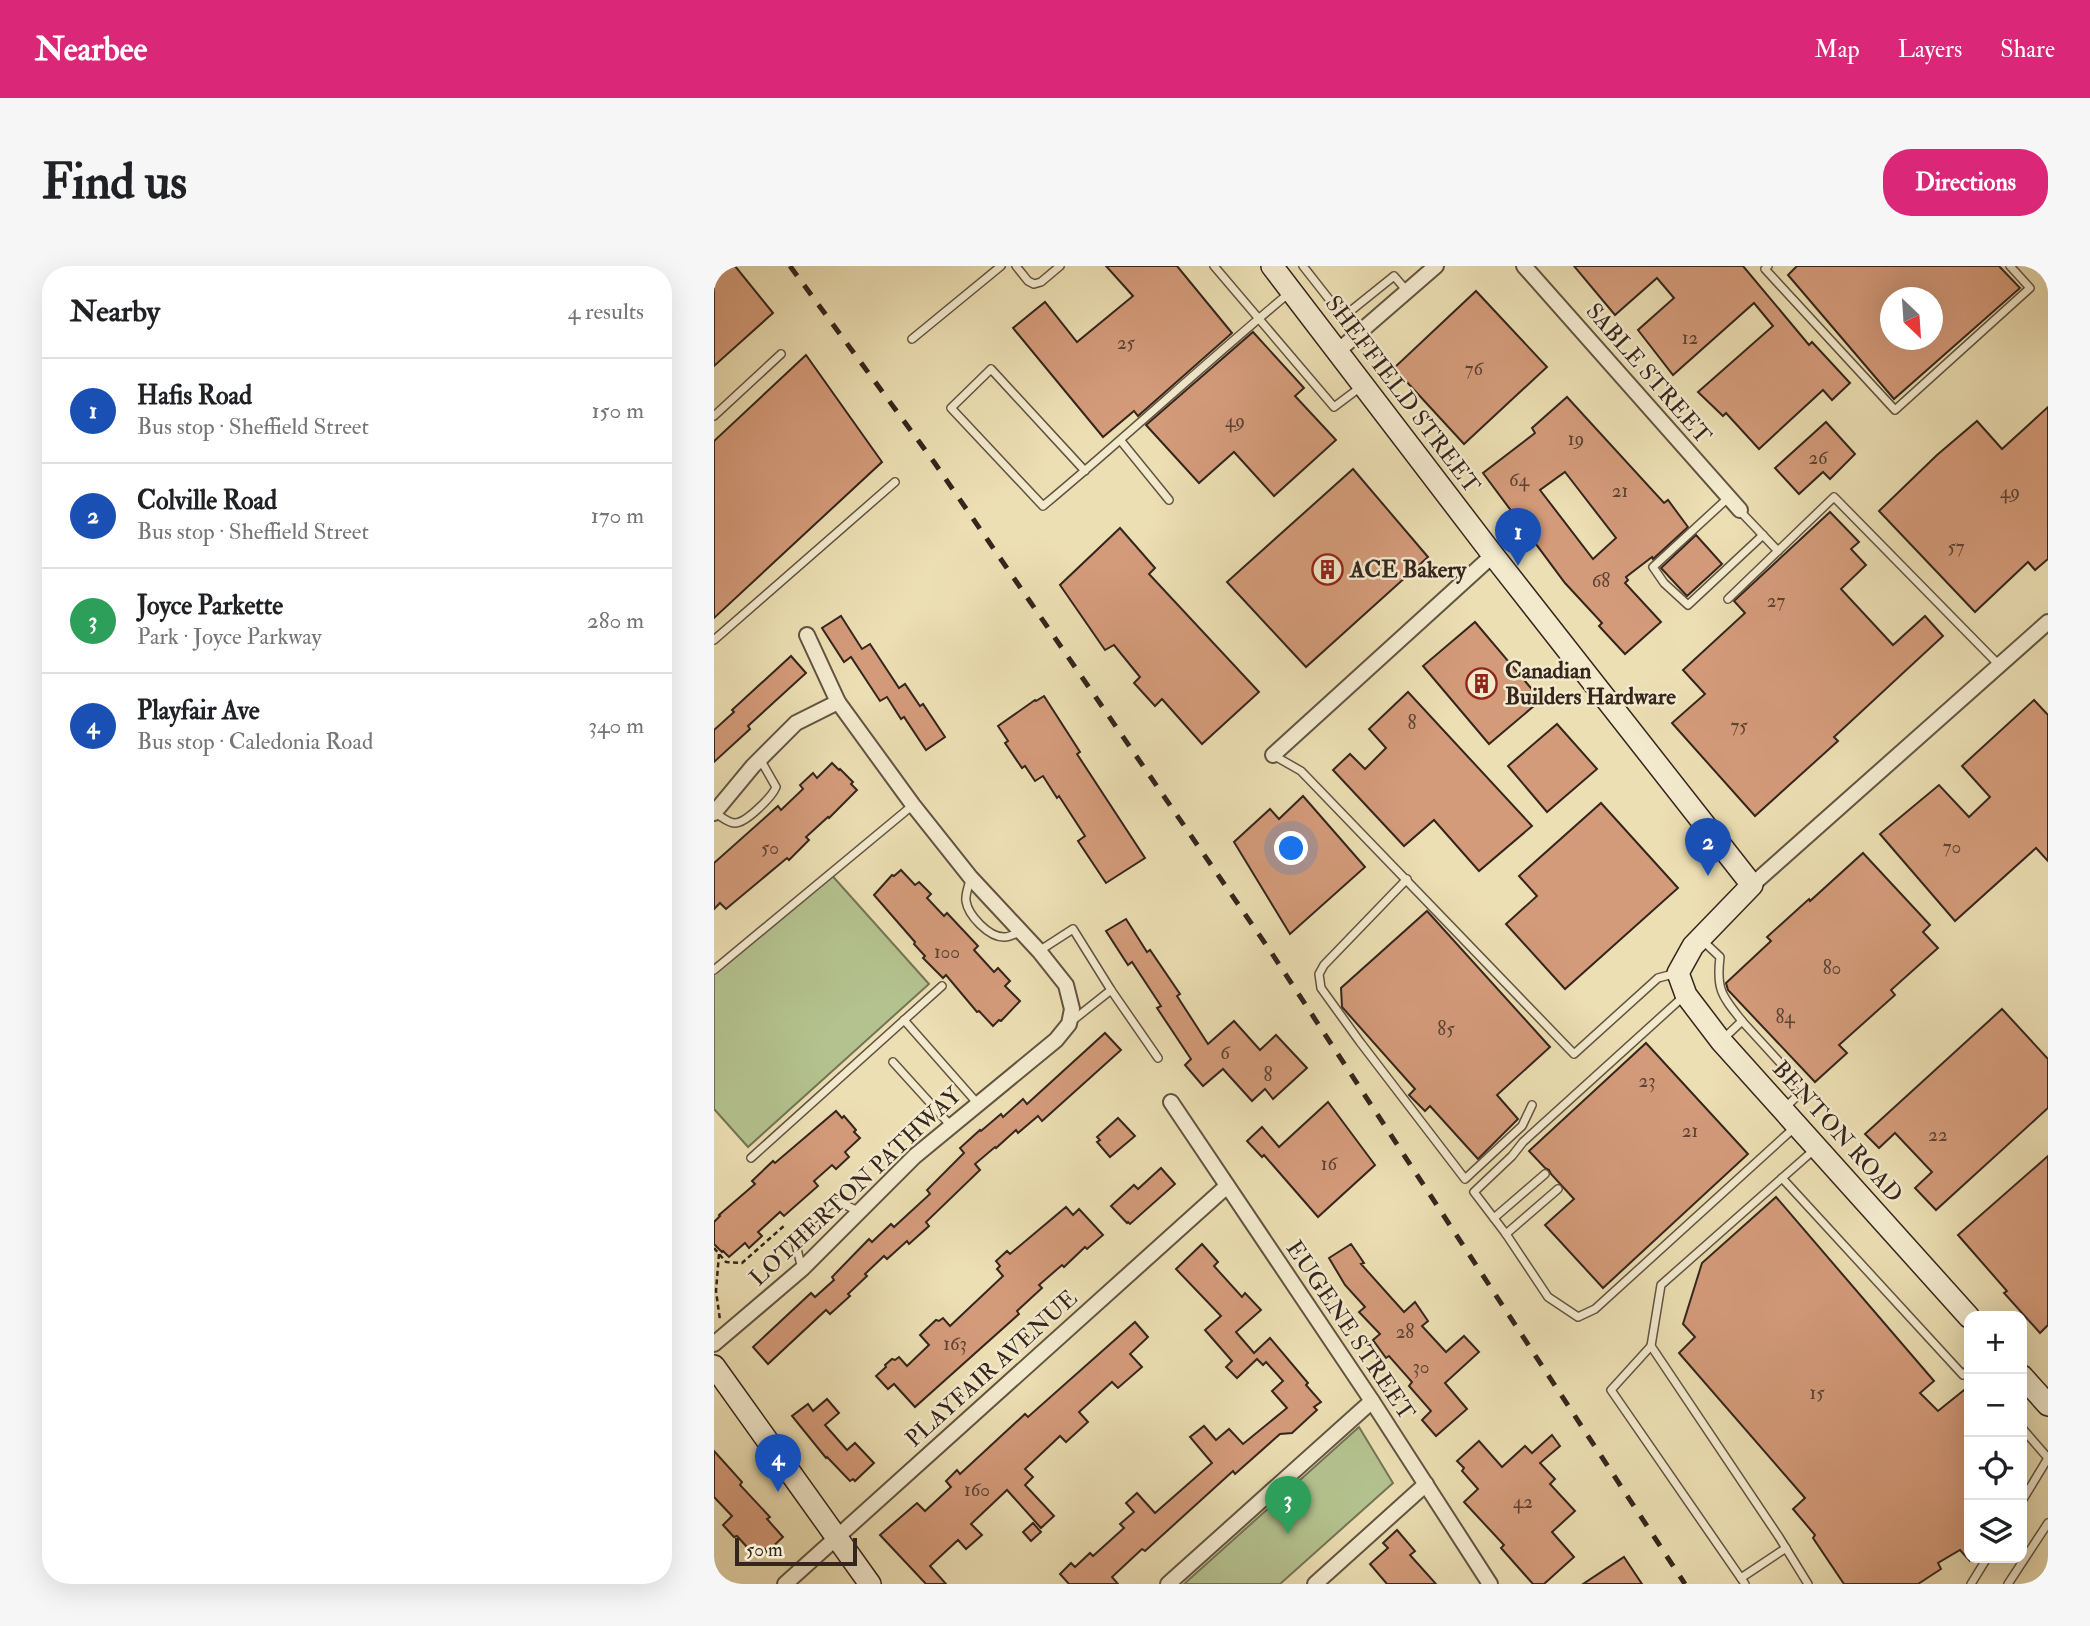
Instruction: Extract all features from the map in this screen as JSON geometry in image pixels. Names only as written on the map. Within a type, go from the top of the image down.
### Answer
[{"type":"street","name":"SHEFFIELD STREET","points":[[1272,266],[1493,555],[1752,885]]},
{"type":"street","points":[[1338,351],[1436,266]]},
{"type":"street","name":"SABLE STREET","points":[[1524,266],[1740,510]]},
{"type":"street","points":[[1273,755],[1493,555]]},
{"type":"street","points":[[1678,973],[1693,946],[1752,885],[2048,621]]},
{"type":"street","points":[[807,635],[838,702],[913,805],[971,878],[1039,951],[1066,985],[1072,1009],[1069,1024]]},
{"type":"street","points":[[714,813],[760,759],[796,723],[838,702]]},
{"type":"street","name":"BENTON ROAD","points":[[1678,973],[1686,995],[1721,1041],[1964,1311]]},
{"type":"street","name":"LOTHERTON PATHWAY","points":[[714,1344],[802,1269],[915,1156],[1056,1040],[1069,1024]]},
{"type":"street","name":"EUGENE STREET","points":[[1171,1102],[1372,1401],[1490,1584]]},
{"type":"street","name":"PLAYFAIR AVENUE","points":[[785,1584],[1227,1186]]},
{"type":"street","points":[[714,1366],[870,1584]]},
{"type":"street","points":[[2027,1382],[2048,1405]]},
{"type":"street","points":[[1168,1584],[1372,1401]]},
{"type":"street","points":[[1315,1584],[1426,1484]]},
{"type":"lane","points":[[912,339],[1001,266]]},
{"type":"lane","points":[[1016,266],[1028,281],[1034,284],[1041,282],[1060,266]]},
{"type":"lane","points":[[1214,266],[1334,407],[1362,386]]},
{"type":"lane","points":[[1303,266],[1343,317],[1394,276],[1407,291]]},
{"type":"lane","points":[[1768,266],[1765,269],[1895,410],[2030,288],[2010,266]]},
{"type":"lane","points":[[1085,471],[991,369],[951,408],[1043,506],[1085,471],[1121,441],[1292,291]]},
{"type":"lane","points":[[714,416],[781,354]]},
{"type":"lane","points":[[1121,441],[1170,500]]},
{"type":"lane","points":[[714,640],[895,482]]},
{"type":"lane","points":[[1728,598],[1834,497],[1999,665]]},
{"type":"lane","points":[[1728,498],[1653,567],[1664,583],[1688,605],[1763,535]]},
{"type":"lane","points":[[1740,510],[1778,551]]},
{"type":"lane","points":[[1273,755],[1301,771],[1574,1054],[1658,978],[1678,973]]},
{"type":"lane","points":[[714,813],[732,823],[744,820],[773,793],[776,787],[760,759]]},
{"type":"lane","points":[[714,970],[913,805]]},
{"type":"lane","points":[[971,878],[966,895],[971,914],[993,935],[1004,937],[1021,932]]},
{"type":"lane","points":[[1407,879],[1324,965],[1319,974],[1321,988],[1465,1179],[1522,1126],[1532,1105]]},
{"type":"lane","points":[[1039,951],[1073,929],[1158,1058]]},
{"type":"lane","points":[[1686,995],[1523,1142],[1474,1192],[1548,1297],[1578,1317],[1595,1309],[1790,1117],[1804,1089],[1723,996],[1718,978],[1720,957],[1700,939]]},
{"type":"lane","points":[[751,1158],[942,986]]},
{"type":"lane","points":[[1069,1024],[1111,990]]},
{"type":"lane","points":[[904,1020],[978,1104]]},
{"type":"lane","points":[[1721,1041],[1742,1021]]},
{"type":"lane","points":[[893,1062],[951,1126]]},
{"type":"lane","points":[[1786,1548],[1743,1581],[1611,1390],[1651,1346],[1661,1286],[1817,1147]]},
{"type":"lane","points":[[1494,1218],[1545,1174]]},
{"type":"lane","points":[[1782,1178],[1964,1374]]},
{"type":"lane","points":[[1506,1234],[1558,1189]]},
{"type":"lane","points":[[802,1269],[795,1241],[798,1232],[830,1205],[839,1202],[858,1211]]},
{"type":"lane","points":[[1651,1346],[1808,1584]]},
{"type":"lane","points":[[2023,1500],[2048,1458],[2027,1434]]},
{"type":"lane","points":[[2008,1584],[2048,1523]]},
{"type":"lane","points":[[1970,1584],[1984,1563]]},
{"type":"path","points":[[714,1248],[726,1262],[742,1263],[785,1225]]},
{"type":"path","points":[[719,1254],[716,1291],[720,1320],[728,1332]]},
{"type":"green space","points":[[828,871],[929,984],[748,1147],[714,1109],[714,974]]},
{"type":"green space","points":[[1359,1427],[1393,1483],[1280,1584],[1184,1584]]},
{"type":"building","points":[[714,266],[735,266],[773,313],[714,366]]},
{"type":"building","points":[[1106,266],[1177,266],[1232,333],[1138,416],[1134,411],[1103,437],[1013,328],[1045,302],[1077,342],[1133,296]]},
{"type":"building","points":[[1574,266],[1743,266],[1809,345],[1812,342],[1850,383],[1832,400],[1823,390],[1759,449],[1726,413],[1723,416],[1698,392],[1773,326],[1754,303],[1673,375],[1638,330],[1674,298],[1657,278],[1615,315]]},
{"type":"building","points":[[1797,266],[1999,266],[2020,288],[1894,399],[1788,275]]},
{"type":"building","points":[[1476,291],[1547,367],[1464,444],[1394,368]]},
{"type":"building","points":[[1253,332],[1304,388],[1295,396],[1336,440],[1274,496],[1234,452],[1199,483],[1146,425]]},
{"type":"building","points":[[806,355],[882,462],[714,618],[714,441]]},
{"type":"building","points":[[1567,397],[1664,503],[1668,500],[1688,527],[1653,559],[1652,557],[1626,577],[1628,580],[1625,583],[1661,622],[1625,654],[1599,626],[1602,623],[1565,583],[1483,473],[1535,433],[1532,428]],"holes":[[[1565,472],[1616,538],[1593,559],[1540,490]]]},
{"type":"building","points":[[2048,407],[2048,559],[2035,570],[2028,562],[1975,612],[1879,511],[1977,421],[2002,449]]},
{"type":"building","points":[[1826,422],[1855,454],[1830,479],[1823,472],[1799,494],[1775,468]]},
{"type":"building","name":"ACE Bakery","points":[[1353,469],[1428,557],[1306,667],[1227,582]]},
{"type":"building","points":[[1830,512],[1859,542],[1851,549],[1866,565],[1841,589],[1893,645],[1925,616],[1943,636],[1834,737],[1838,741],[1755,816],[1672,723],[1705,694],[1683,670],[1745,613],[1734,601]]},
{"type":"building","points":[[1120,528],[1155,568],[1149,574],[1259,692],[1202,744],[1162,699],[1155,706],[1134,683],[1140,677],[1114,645],[1105,650],[1060,585]]},
{"type":"building","points":[[1696,535],[1722,564],[1687,596],[1661,568]]},
{"type":"building","points":[[841,616],[862,649],[870,644],[899,688],[905,684],[920,706],[923,704],[945,737],[926,750],[887,697],[880,701],[851,657],[844,662],[822,628]]},
{"type":"building","name":"Canadian Builders Hardware","points":[[1475,622],[1541,700],[1489,744],[1423,666]]},
{"type":"building","points":[[791,656],[806,673],[748,726],[750,729],[714,762],[714,730]]},
{"type":"building","points":[[1408,692],[1532,826],[1479,871],[1434,820],[1404,846],[1333,770],[1350,754],[1365,769],[1386,748],[1369,729]]},
{"type":"building","points":[[1044,696],[1080,752],[1077,754],[1145,858],[1106,883],[1078,841],[1085,836],[1059,796],[1057,798],[1043,776],[1035,781],[1025,766],[1022,768],[1005,743],[1008,741],[998,726]]},
{"type":"building","points":[[2034,700],[2048,715],[2048,861],[2036,848],[1955,921],[1880,834],[1939,785],[1969,817],[1990,797],[1962,766]]},
{"type":"building","points":[[1557,724],[1597,769],[1547,812],[1508,766]]},
{"type":"building","points":[[832,763],[853,782],[851,784],[857,790],[806,837],[809,840],[789,860],[787,858],[726,909],[720,903],[714,909],[714,863],[778,806],[781,810],[803,789],[800,785],[813,773],[817,778]]},
{"type":"building","points":[[1303,796],[1365,867],[1290,934],[1234,842],[1270,809],[1279,819]]},
{"type":"building","points":[[1601,803],[1678,888],[1565,989],[1506,924],[1537,896],[1519,876]]},
{"type":"building","points":[[1863,853],[1930,925],[1923,932],[1938,948],[1891,990],[1895,995],[1839,1045],[1847,1053],[1815,1082],[1728,990],[1726,983],[1771,941],[1767,937]]},
{"type":"building","points":[[901,870],[915,885],[919,882],[931,894],[927,898],[944,916],[947,913],[978,946],[974,950],[994,972],[998,968],[1010,981],[1005,986],[1020,1001],[1001,1021],[993,1026],[977,1012],[946,975],[943,978],[923,958],[925,956],[915,942],[874,895],[892,875]]},
{"type":"building","points":[[1427,911],[1550,1047],[1497,1095],[1518,1119],[1478,1159],[1430,1106],[1425,1111],[1409,1095],[1415,1089],[1342,1007],[1341,988]]},
{"type":"building","points":[[1126,919],[1147,952],[1150,950],[1180,994],[1177,996],[1208,1044],[1234,1021],[1260,1050],[1276,1035],[1307,1068],[1273,1099],[1265,1089],[1252,1101],[1223,1069],[1203,1086],[1185,1065],[1191,1059],[1157,1008],[1161,1006],[1132,962],[1128,965],[1106,931]]},
{"type":"building","points":[[2002,1009],[2048,1059],[2048,1108],[1936,1210],[1915,1188],[1932,1172],[1895,1133],[1879,1148],[1865,1134]]},
{"type":"building","points":[[1105,1033],[1121,1050],[1042,1121],[1038,1116],[1018,1133],[1016,1130],[975,1164],[980,1170],[926,1222],[929,1226],[887,1259],[884,1256],[848,1294],[850,1296],[830,1314],[826,1310],[768,1364],[753,1347],[811,1293],[815,1297],[834,1280],[832,1277],[869,1239],[872,1242],[891,1224],[894,1227],[930,1194],[927,1190],[964,1153],[960,1148],[980,1130],[1001,1114],[1003,1117],[1023,1099],[1027,1104]]},
{"type":"building","points":[[1646,1043],[1748,1154],[1603,1288],[1545,1225],[1574,1199],[1529,1151]]},
{"type":"building","points":[[1328,1102],[1375,1165],[1318,1217],[1264,1155],[1262,1157],[1247,1141],[1262,1127],[1279,1147]]},
{"type":"building","points":[[836,1111],[842,1118],[844,1116],[860,1138],[845,1152],[849,1157],[836,1169],[832,1165],[814,1181],[818,1186],[784,1216],[780,1212],[758,1232],[762,1236],[749,1248],[745,1243],[729,1257],[722,1252],[714,1244],[714,1222],[719,1215],[755,1184],[752,1181],[773,1161],[775,1163]]},
{"type":"building","points":[[1118,1118],[1135,1136],[1110,1157],[1097,1142],[1100,1140],[1097,1137]]},
{"type":"building","points":[[2048,1156],[2048,1325],[2040,1333],[2027,1319],[2027,1311],[2020,1311],[2004,1293],[2007,1291],[1958,1235]]},
{"type":"building","points":[[1161,1168],[1175,1184],[1130,1224],[1127,1223],[1111,1206],[1134,1185],[1138,1189]]},
{"type":"building","points":[[1776,1197],[1934,1381],[1920,1393],[1938,1411],[1964,1390],[1964,1554],[1960,1550],[1938,1563],[1941,1569],[1918,1584],[1844,1584],[1813,1538],[1815,1535],[1793,1509],[1805,1498],[1679,1353],[1695,1337],[1683,1324],[1702,1263]]},
{"type":"building","points":[[1066,1207],[1073,1215],[1079,1209],[1103,1235],[1039,1285],[1042,1288],[1017,1311],[1019,1314],[915,1407],[894,1384],[888,1389],[876,1376],[885,1365],[899,1357],[907,1366],[929,1345],[920,1335],[936,1320],[943,1318],[950,1326],[1003,1276],[997,1269],[1000,1266],[996,1261],[1007,1251],[1010,1254]]},
{"type":"building","points":[[1202,1244],[1218,1262],[1214,1266],[1242,1297],[1245,1293],[1261,1310],[1236,1332],[1254,1353],[1270,1338],[1321,1402],[1314,1407],[1317,1410],[1292,1433],[1280,1434],[1235,1474],[1233,1471],[1145,1551],[1142,1549],[1112,1577],[1118,1584],[1069,1584],[1060,1574],[1071,1563],[1075,1567],[1090,1553],[1093,1556],[1124,1528],[1120,1524],[1134,1512],[1126,1503],[1137,1493],[1155,1513],[1212,1463],[1190,1437],[1204,1426],[1216,1440],[1229,1429],[1243,1444],[1287,1408],[1272,1391],[1283,1381],[1266,1362],[1263,1365],[1257,1359],[1237,1378],[1226,1367],[1232,1361],[1205,1330],[1221,1316],[1176,1269]]},
{"type":"building","points":[[1351,1244],[1364,1263],[1361,1264],[1404,1312],[1415,1302],[1428,1321],[1422,1326],[1446,1352],[1464,1336],[1479,1352],[1445,1383],[1467,1409],[1436,1436],[1422,1420],[1431,1411],[1409,1386],[1412,1382],[1389,1356],[1386,1358],[1373,1340],[1380,1334],[1359,1312],[1365,1307],[1345,1285],[1329,1258]]},
{"type":"building","points":[[1135,1322],[1148,1337],[1130,1354],[1142,1367],[1118,1388],[1112,1382],[1079,1412],[1088,1422],[1066,1442],[1060,1436],[1025,1469],[1033,1477],[1025,1485],[1054,1516],[1041,1528],[1007,1490],[971,1524],[982,1535],[966,1549],[958,1540],[930,1566],[946,1584],[926,1584],[880,1535],[917,1503],[925,1511],[951,1487],[946,1481],[957,1470],[960,1474],[1025,1414],[1028,1417]]},
{"type":"building","points":[[827,1399],[839,1413],[825,1425],[847,1450],[855,1443],[874,1463],[855,1481],[850,1481],[826,1458],[792,1416],[808,1404],[813,1411]]},
{"type":"building","points":[[1552,1435],[1560,1446],[1540,1463],[1555,1479],[1550,1484],[1575,1511],[1552,1532],[1574,1557],[1544,1584],[1533,1584],[1501,1548],[1504,1545],[1464,1502],[1478,1489],[1457,1461],[1479,1441],[1502,1467],[1525,1446],[1532,1453]]},
{"type":"building","points":[[714,1451],[742,1482],[740,1485],[770,1517],[767,1519],[783,1537],[767,1552],[765,1549],[756,1557],[723,1525],[732,1516],[714,1497]]},
{"type":"building","points":[[1033,1523],[1041,1532],[1031,1541],[1023,1532]]},
{"type":"building","points":[[1397,1530],[1415,1551],[1410,1555],[1436,1584],[1387,1584],[1370,1564],[1388,1548],[1383,1543]]},
{"type":"building","points":[[1624,1557],[1642,1584],[1583,1584]]},
{"type":"railway","points":[[790,266],[934,462],[1271,952],[1685,1584]]},
{"type":"place","name":"Hafis Road","points":[[1518,566]]},
{"type":"place","name":"ACE Bakery","points":[[1327,569]]},
{"type":"place","name":"Canadian Builders Hardware","points":[[1482,683]]},
{"type":"place","name":"Colville Road","points":[[1708,876]]},
{"type":"place","name":"Playfair Ave","points":[[778,1492]]},
{"type":"place","name":"Joyce Parkette","points":[[1288,1534]]}]
